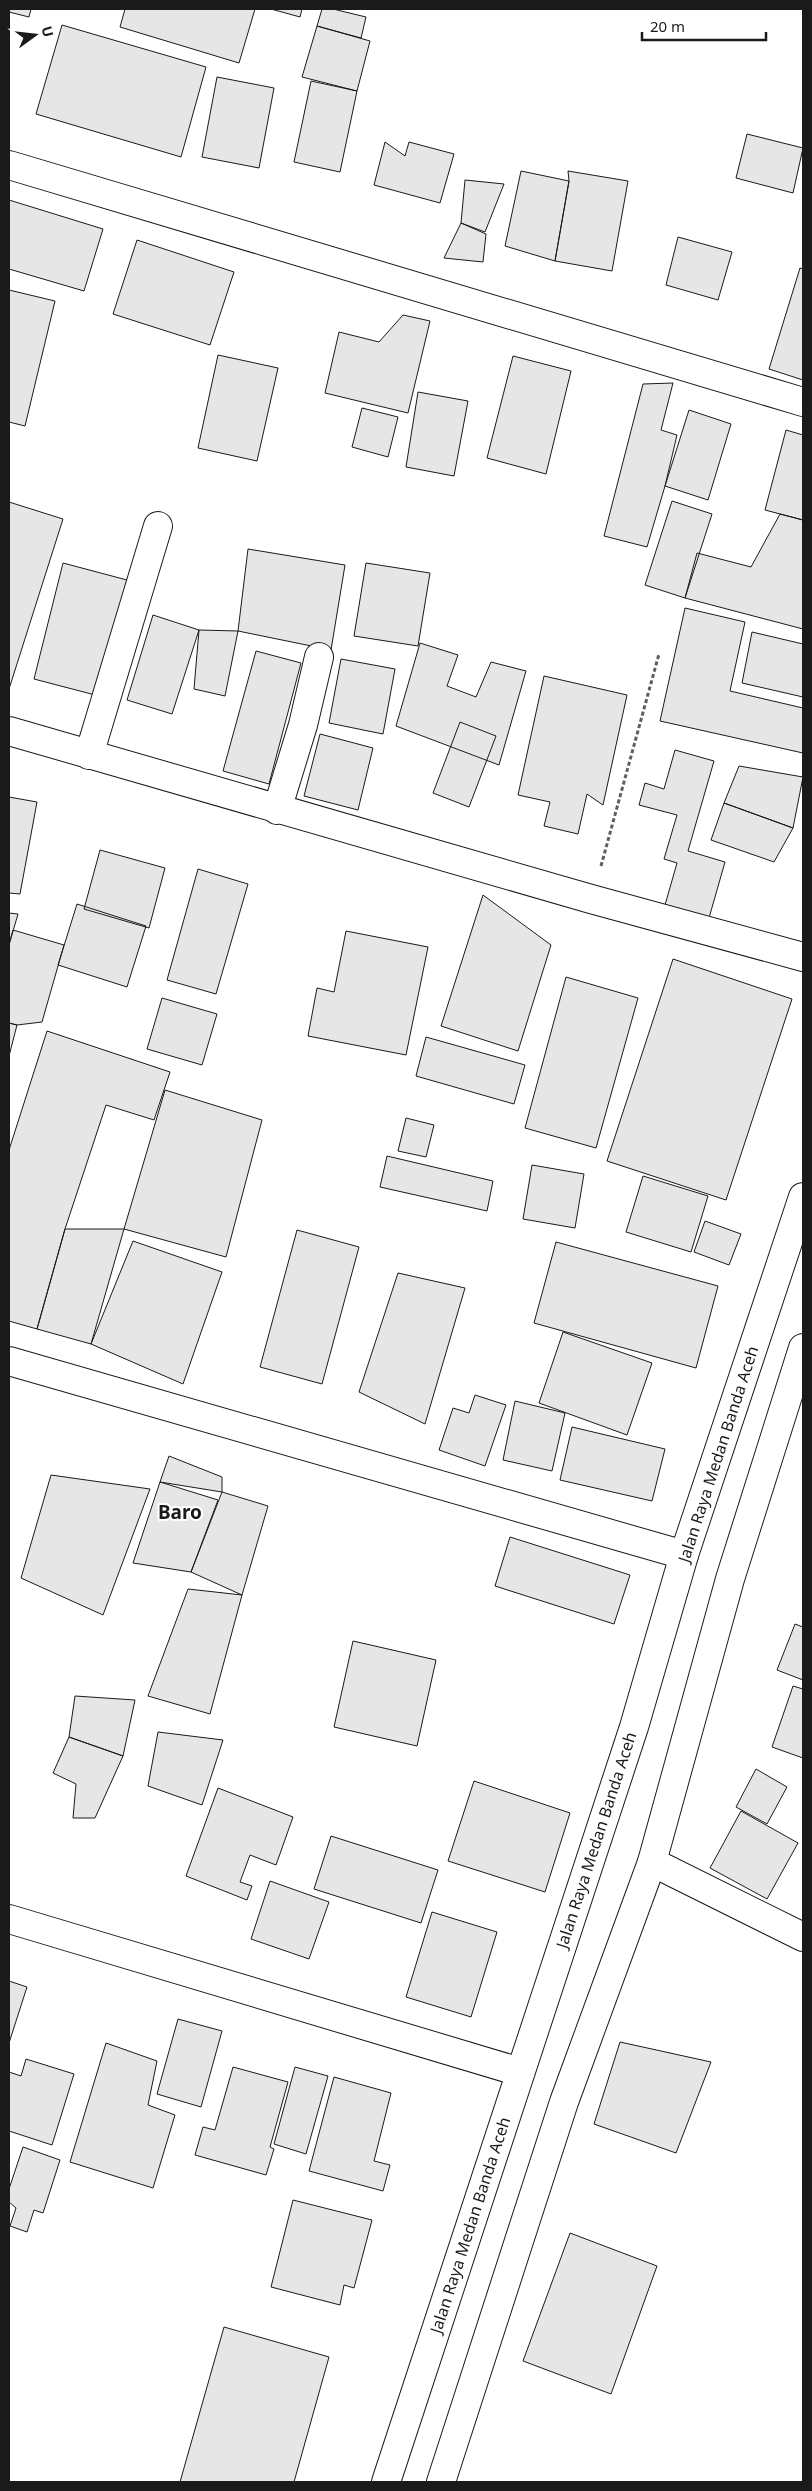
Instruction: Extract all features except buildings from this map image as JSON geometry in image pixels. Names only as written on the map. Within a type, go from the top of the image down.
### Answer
[{"type":"main road","points":[[9,165],[803,402]]},
{"type":"main road","points":[[89,755],[158,526]]},
{"type":"main road","points":[[277,810],[303,725],[319,657]]},
{"type":"main road","points":[[9,731],[277,810],[591,899],[803,956]]},
{"type":"main road","name":"Jalan Raya Medan Banda Aceh","points":[[386,2482],[634,1727],[684,1555],[803,1197]]},
{"type":"main road","points":[[441,2482],[564,2102],[652,1862],[730,1579],[803,1348]]},
{"type":"main road","points":[[9,1361],[684,1555]]},
{"type":"main road","points":[[652,1862],[803,1938]]},
{"type":"main road","points":[[9,1920],[520,2072]]},
{"type":"path","points":[[591,899],[659,654]]},
{"type":"district","name":"Baro","points":[[180,1512]]}]
